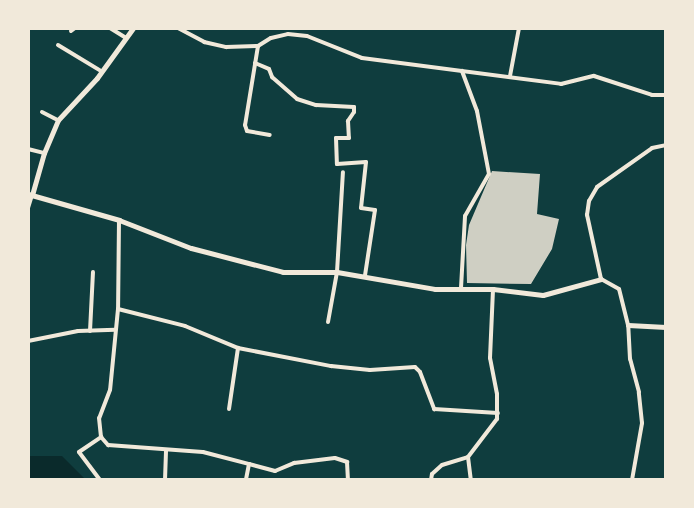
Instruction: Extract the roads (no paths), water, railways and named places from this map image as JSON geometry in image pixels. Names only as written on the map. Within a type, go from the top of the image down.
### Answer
[{"type":"street","points":[[110,28],[126,38]]},
{"type":"street","points":[[28,208],[30,194],[58,120],[102,71],[133,28]]},
{"type":"street","points":[[178,28],[204,42],[226,47],[258,46],[272,38],[288,34],[297,35],[362,58],[561,84],[594,76],[652,95],[666,95]]},
{"type":"street","points":[[510,76],[519,28]]},
{"type":"street","points":[[58,45],[102,71]]},
{"type":"street","points":[[258,46],[245,125],[247,130],[270,135]]},
{"type":"street","points":[[255,63],[269,69],[272,77],[297,99],[316,105],[354,106],[354,112],[348,121],[349,138],[336,138],[337,164],[366,162],[361,208],[375,210],[365,275]]},
{"type":"street","points":[[461,288],[465,216],[489,174],[477,111],[462,71]]},
{"type":"street","points":[[42,112],[58,120]]},
{"type":"street","points":[[632,480],[642,423],[639,392],[630,359],[628,325],[619,289],[602,279],[587,215],[589,201],[597,187],[652,148],[666,145]]},
{"type":"street","points":[[28,149],[44,153]]},
{"type":"street","points":[[328,322],[337,272],[343,172]]},
{"type":"street","points":[[30,194],[119,220],[190,248],[283,272],[337,272],[365,275],[435,289],[493,289],[543,295],[602,279]]},
{"type":"street","points":[[119,220],[118,309],[110,390],[99,418],[101,437],[108,445],[203,452],[275,471],[294,463],[335,458],[347,462],[348,480]]},
{"type":"street","points":[[90,331],[93,272]]},
{"type":"street","points":[[431,480],[432,474],[442,465],[468,457],[497,419],[490,358],[493,289]]},
{"type":"street","points":[[118,309],[185,326],[238,348],[360,369],[415,367],[420,372],[434,409],[498,413]]},
{"type":"street","points":[[628,325],[666,327]]},
{"type":"street","points":[[28,341],[90,331],[115,330]]},
{"type":"street","points":[[229,409],[238,348]]},
{"type":"street","points":[[100,480],[79,452],[101,437]]},
{"type":"street","points":[[165,480],[166,450]]},
{"type":"street","points":[[468,457],[471,480]]},
{"type":"street","points":[[246,480],[249,464]]},
{"type":"water","points":[[29,456],[62,456],[85,479],[29,479]]}]
